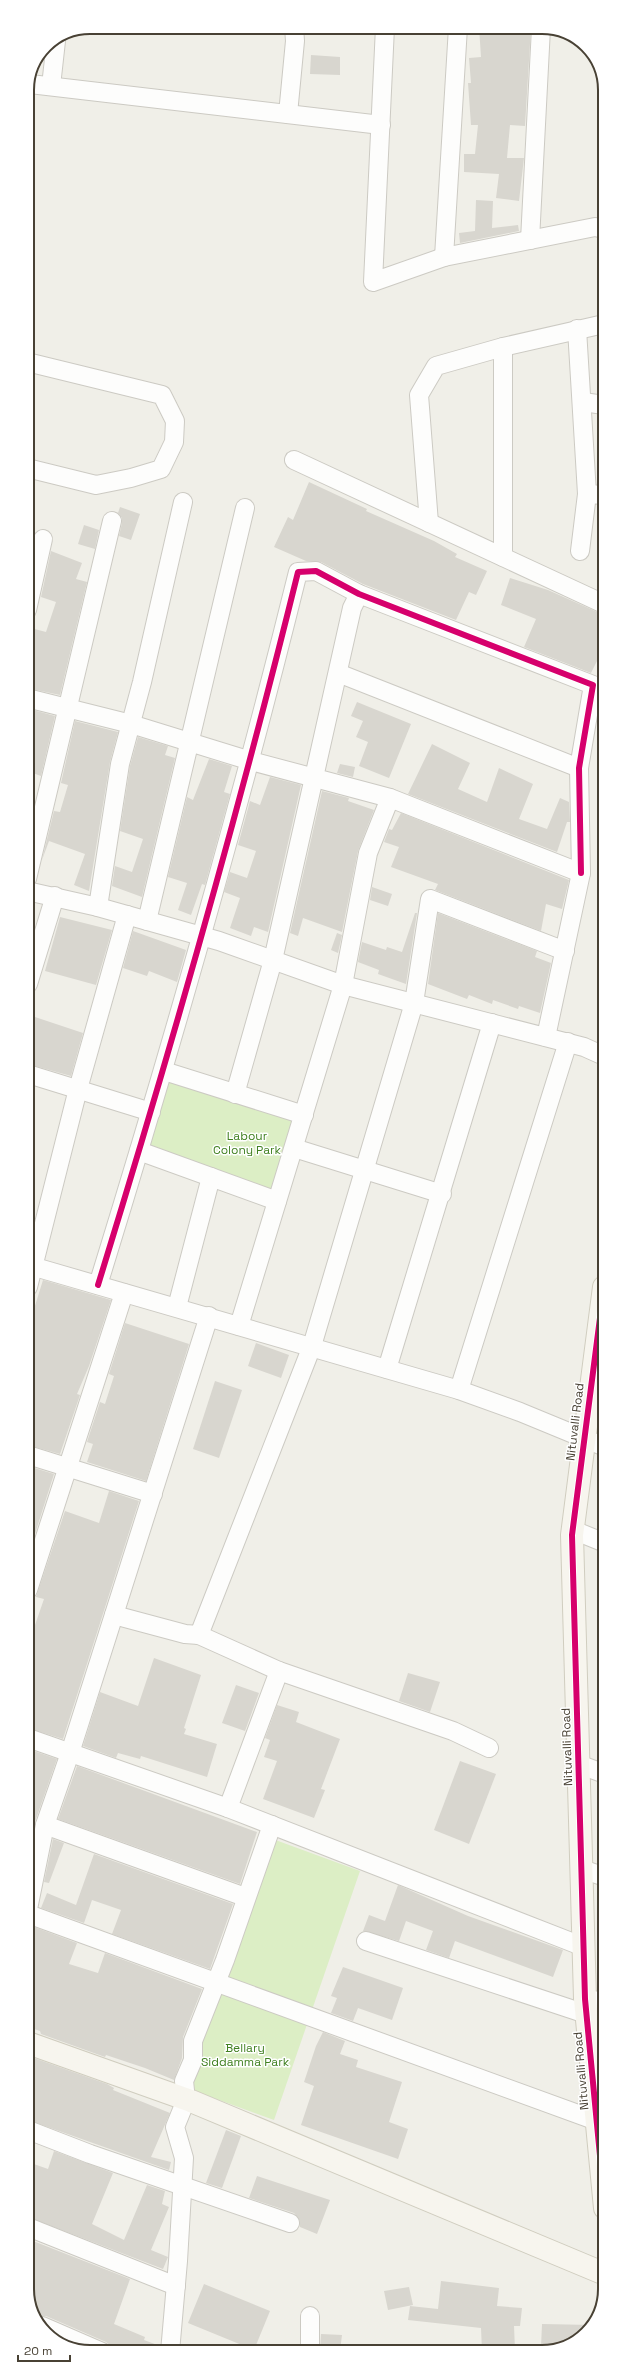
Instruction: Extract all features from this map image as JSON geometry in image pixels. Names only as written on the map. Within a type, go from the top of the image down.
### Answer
[{"type":"street","points":[[288,114],[294,34]]},
{"type":"street","points":[[385,34],[373,282],[444,257],[595,227],[598,228]]},
{"type":"street","points":[[444,257],[458,34]]},
{"type":"street","points":[[530,240],[541,34]]},
{"type":"street","points":[[50,86],[55,47]]},
{"type":"street","points":[[35,84],[381,124]]},
{"type":"street","points":[[429,523],[419,395],[436,366],[503,347],[598,325]]},
{"type":"street","points":[[577,329],[583,402],[595,495],[580,551]]},
{"type":"street","points":[[503,347],[503,557]]},
{"type":"street","points":[[34,364],[162,395],[175,421],[174,442],[161,469],[96,485],[34,470]]},
{"type":"street","points":[[583,402],[598,405]]},
{"type":"street","points":[[294,460],[598,601]]},
{"type":"street","points":[[98,906],[120,764],[131,724],[183,502]]},
{"type":"street","points":[[147,921],[245,508]]},
{"type":"street","points":[[34,854],[112,521]]},
{"type":"street","points":[[34,579],[43,539]]},
{"type":"street","points":[[98,1285],[164,1072],[200,936],[251,761],[298,572],[316,571],[359,594],[593,685],[579,768],[581,873],[546,1037]]},
{"type":"street","points":[[235,1094],[273,960],[352,608],[359,594]]},
{"type":"street","points":[[338,673],[579,768]]},
{"type":"street","points":[[34,700],[131,724],[251,761],[315,776],[390,798],[581,873]]},
{"type":"street","points":[[239,1326],[343,985],[368,853],[390,798]]},
{"type":"street","points":[[34,891],[98,906],[200,936],[343,985],[568,1042],[598,1053]]},
{"type":"street","points":[[34,964],[54,896]]},
{"type":"street","points":[[199,1635],[312,1346],[366,1170],[414,1003],[430,899],[565,950]]},
{"type":"street","points":[[34,1254],[78,1089],[128,915]]},
{"type":"street","points":[[387,1369],[442,1194],[492,1023]]},
{"type":"street","points":[[459,1390],[568,1042]]},
{"type":"street","points":[[164,1072],[304,1115]]},
{"type":"street","points":[[34,1076],[151,1112]]},
{"type":"street","points":[[294,1148],[442,1194]]},
{"type":"street","points":[[139,1151],[277,1201]]},
{"type":"street","points":[[176,1307],[211,1177]]},
{"type":"street","points":[[34,1266],[459,1390],[598,1444]]},
{"type":"street","points":[[34,1572],[124,1293]]},
{"type":"street","points":[[34,1879],[45,1825],[70,1753],[209,1316]]},
{"type":"street","name":"Nituvalli Road","points":[[598,1361],[585,1438],[573,1530],[584,1947],[592,2005],[598,2132]]},
{"type":"street","points":[[34,1457],[153,1494]]},
{"type":"street","points":[[573,1530],[598,1540]]},
{"type":"street","points":[[114,1615],[185,1634],[199,1635],[279,1671],[453,1731],[489,1748]]},
{"type":"street","points":[[228,1808],[279,1671]]},
{"type":"street","points":[[34,1740],[272,1824],[584,1947]]},
{"type":"street","points":[[578,1764],[598,1771]]},
{"type":"street","points":[[171,2345],[184,2158],[175,2127],[186,2100],[184,2081],[192,2060],[193,2042],[215,1981],[225,1960],[245,1897],[272,1824]]},
{"type":"street","points":[[45,1825],[245,1897]]},
{"type":"street","points":[[582,1869],[598,1875]]},
{"type":"street","points":[[34,1916],[597,2121]]},
{"type":"street","points":[[366,1941],[592,2005]]},
{"type":"street","points":[[34,2045],[186,2100],[598,2271]]},
{"type":"street","points":[[34,2132],[90,2154],[290,2223]]},
{"type":"street","points":[[34,2229],[176,2286]]},
{"type":"street","points":[[310,2316],[310,2345]]},
{"type":"street","points":[[53,2331],[85,2345]]},
{"type":"green space","name":"Labour Colony Park","points":[[164,1071],[304,1115],[277,1201],[139,1151]]},
{"type":"green space","name":"Bellary Siddamma Park","points":[[270,1838],[360,1871],[274,2120],[181,2086]]},
{"type":"building","points":[[479,34],[531,34],[525,126],[510,125],[507,158],[524,158],[519,201],[496,198],[499,174],[464,172],[464,154],[475,154],[478,125],[471,125],[468,83],[471,83],[469,58],[481,57]]},
{"type":"building","points":[[311,55],[340,57],[340,75],[310,74]]},
{"type":"building","points":[[476,200],[493,201],[492,228],[518,225],[519,231],[460,243],[459,233],[475,231]]},
{"type":"building","points":[[309,482],[367,509],[366,511],[434,541],[457,554],[455,557],[487,571],[476,595],[469,592],[456,620],[363,584],[321,562],[306,561],[274,547],[288,517],[293,520]]},
{"type":"building","points":[[120,507],[140,514],[131,540],[119,536],[122,523],[122,518],[118,513]]},
{"type":"building","points":[[84,525],[99,530],[95,549],[78,544]]},
{"type":"building","points":[[51,551],[82,563],[76,579],[87,582],[60,695],[34,689],[34,629],[46,632],[56,602],[41,597]]},
{"type":"building","points":[[510,578],[548,590],[598,612],[598,659],[591,673],[524,647],[536,619],[501,605]]},
{"type":"building","points":[[357,702],[411,724],[389,778],[359,766],[368,742],[356,737],[363,721],[351,716]]},
{"type":"building","points":[[34,710],[55,716],[41,776],[34,774]]},
{"type":"building","points":[[75,721],[118,732],[110,762],[89,891],[74,885],[85,854],[49,841],[42,860],[54,811],[60,812],[68,785],[61,783]]},
{"type":"building","points":[[138,737],[168,746],[165,755],[175,758],[142,897],[112,886],[115,866],[132,872],[143,839],[120,831],[130,766]]},
{"type":"building","points":[[432,744],[470,763],[458,789],[487,802],[499,768],[533,784],[519,819],[547,829],[560,798],[569,802],[570,822],[567,822],[557,852],[408,794]]},
{"type":"building","points":[[209,759],[232,766],[224,792],[230,794],[205,885],[202,884],[191,915],[178,910],[187,883],[168,877],[187,797],[193,800]]},
{"type":"building","points":[[340,764],[355,767],[353,777],[337,773]]},
{"type":"building","points":[[270,777],[301,785],[268,932],[254,927],[251,936],[230,928],[240,898],[224,892],[230,872],[247,878],[256,851],[238,845],[250,801],[260,805]]},
{"type":"building","points":[[322,791],[349,798],[348,801],[374,810],[358,851],[342,932],[303,918],[298,936],[290,933]]},
{"type":"building","points":[[401,813],[569,880],[562,909],[546,904],[541,931],[435,890],[438,884],[391,867],[399,847],[384,842],[389,829],[392,830]]},
{"type":"building","points":[[372,887],[392,894],[388,906],[370,900]]},
{"type":"building","points":[[415,913],[417,913],[406,984],[378,974],[379,970],[358,962],[362,942],[386,950],[387,947],[402,952]]},
{"type":"building","points":[[438,913],[537,951],[535,957],[551,963],[540,1013],[519,1006],[518,1009],[493,1000],[492,1004],[469,995],[467,999],[428,984]]},
{"type":"building","points":[[60,917],[112,930],[96,985],[45,971]]},
{"type":"building","points":[[133,931],[186,950],[177,982],[149,971],[147,976],[123,968]]},
{"type":"building","points":[[337,933],[342,935],[338,953],[331,950]]},
{"type":"building","points":[[35,1017],[83,1033],[71,1076],[34,1066]]},
{"type":"building","points":[[43,1280],[111,1300],[89,1366],[77,1394],[80,1395],[60,1454],[34,1447],[34,1309]]},
{"type":"building","points":[[125,1323],[189,1344],[146,1481],[87,1462],[93,1444],[87,1442],[100,1402],[105,1404],[114,1376],[109,1374]]},
{"type":"building","points":[[256,1343],[289,1355],[281,1378],[248,1366]]},
{"type":"building","points":[[215,1381],[242,1390],[219,1458],[193,1449]]},
{"type":"building","points":[[34,1468],[54,1474],[34,1537]]},
{"type":"building","points":[[109,1491],[139,1501],[63,1739],[34,1730],[34,1625],[44,1599],[36,1597],[65,1511],[99,1523]]},
{"type":"building","points":[[154,1658],[201,1675],[184,1728],[186,1729],[184,1734],[217,1744],[207,1777],[141,1756],[140,1759],[118,1753],[116,1758],[83,1746],[100,1692],[138,1706]]},
{"type":"building","points":[[408,1673],[440,1682],[430,1712],[399,1701]]},
{"type":"building","points":[[236,1685],[259,1693],[245,1731],[222,1723]]},
{"type":"building","points":[[277,1705],[299,1712],[296,1722],[340,1739],[321,1789],[325,1790],[314,1818],[263,1799],[277,1761],[264,1757],[270,1740],[265,1738]]},
{"type":"building","points":[[34,1751],[57,1759],[34,1827]]},
{"type":"building","points":[[460,1761],[496,1774],[469,1844],[434,1830]]},
{"type":"building","points":[[77,1766],[257,1832],[240,1884],[58,1819]]},
{"type":"building","points":[[53,1839],[64,1843],[49,1883],[44,1882]]},
{"type":"building","points":[[94,1854],[233,1904],[210,1969],[112,1934],[121,1910],[92,1900],[84,1923],[41,1908],[47,1893],[76,1905]]},
{"type":"building","points":[[398,1885],[468,1916],[563,1950],[553,1977],[455,1941],[449,1958],[426,1950],[433,1931],[406,1921],[399,1941],[363,1931],[369,1915],[385,1921]]},
{"type":"building","points":[[34,1927],[77,1943],[69,1964],[98,1973],[105,1953],[202,1989],[183,2037],[182,2058],[174,2080],[145,2068],[106,2055],[105,2057],[41,2034],[40,2031],[34,2029]]},
{"type":"building","points":[[343,1967],[403,1988],[392,2020],[358,2008],[353,2021],[331,2013],[337,1998],[331,1996]]},
{"type":"building","points":[[323,2032],[345,2041],[340,2054],[358,2060],[356,2067],[402,2082],[389,2122],[408,2129],[398,2159],[301,2125],[314,2086],[304,2082],[316,2046]]},
{"type":"building","points":[[34,2058],[107,2084],[114,2088],[113,2090],[170,2113],[151,2157],[171,2162],[169,2170],[34,2122]]},
{"type":"building","points":[[226,2130],[241,2136],[222,2188],[206,2183]]},
{"type":"building","points":[[54,2151],[113,2173],[92,2224],[124,2240],[147,2185],[165,2191],[162,2204],[169,2207],[151,2250],[168,2257],[163,2269],[34,2219],[34,2164],[48,2169]]},
{"type":"building","points":[[257,2176],[330,2200],[317,2234],[300,2227],[300,2221],[294,2213],[249,2198]]},
{"type":"building","points":[[34,2241],[130,2279],[114,2324],[145,2337],[144,2340],[157,2345],[110,2345],[46,2316],[42,2316],[35,2300]]},
{"type":"building","points":[[441,2281],[499,2288],[497,2306],[522,2308],[520,2326],[514,2326],[515,2345],[482,2345],[481,2328],[408,2320],[410,2306],[438,2309]]},
{"type":"building","points":[[204,2284],[270,2311],[256,2345],[242,2345],[188,2323]]},
{"type":"building","points":[[409,2287],[413,2305],[388,2310],[384,2291]]},
{"type":"building","points":[[542,2324],[584,2325],[579,2331],[560,2342],[541,2345]]},
{"type":"building","points":[[321,2334],[342,2335],[341,2345],[320,2345]]},
{"type":"cycle path","points":[[98,1285],[152,1108],[203,930],[252,751],[298,572],[316,571],[359,594],[593,685],[579,768],[581,873]]},
{"type":"cycle path","points":[[598,1334],[572,1535],[585,1999],[598,2135]]}]
